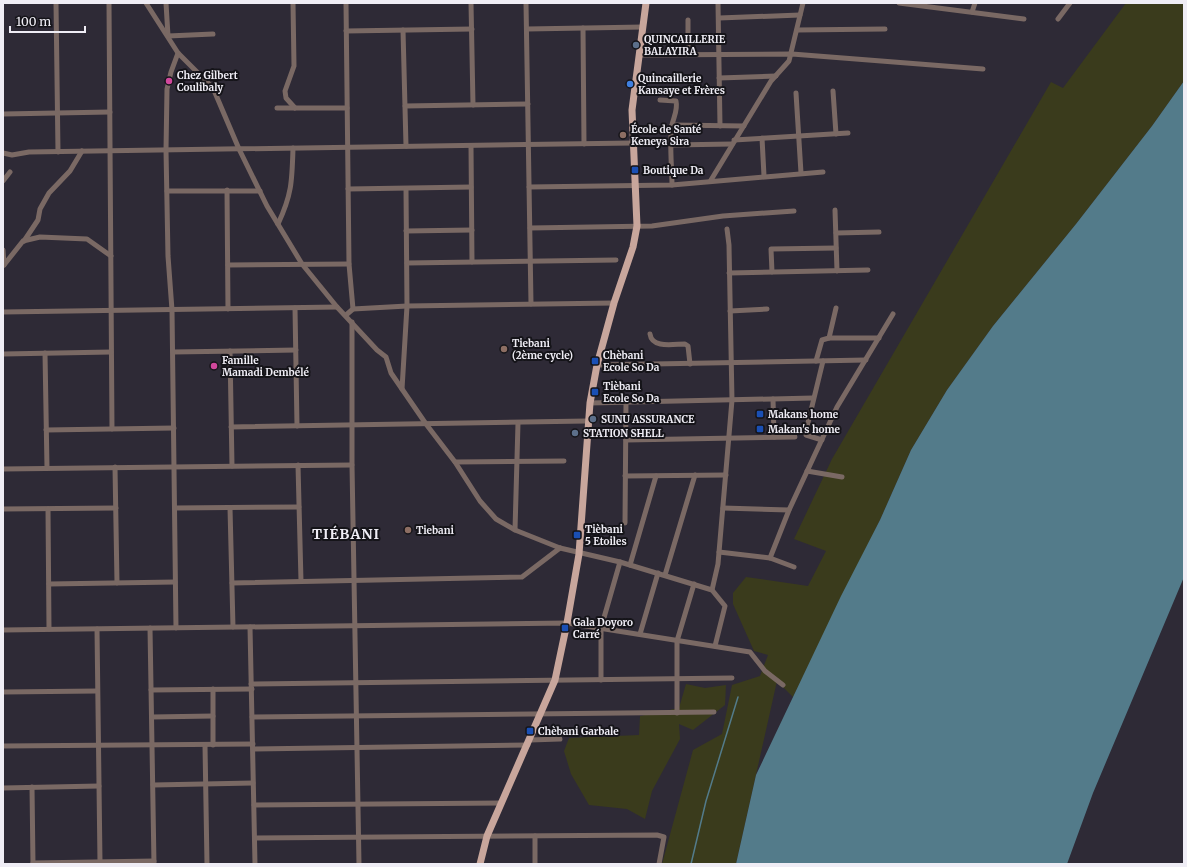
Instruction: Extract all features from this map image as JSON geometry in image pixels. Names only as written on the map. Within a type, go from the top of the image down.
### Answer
[{"type":"main road","points":[[480,864],[488,836],[555,680],[567,623],[579,554],[587,422],[596,365],[614,303],[633,248],[637,226],[634,185],[632,110],[646,3]]},
{"type":"street","points":[[56,3],[58,152]]},
{"type":"street","points":[[109,3],[112,428]]},
{"type":"street","points":[[146,3],[178,53],[213,88],[239,149],[260,191],[302,264],[337,307],[377,350],[386,357],[391,373],[426,424],[456,462],[480,501],[496,519],[515,530],[560,548],[579,554],[620,562],[712,590],[725,606],[715,646]]},
{"type":"street","points":[[166,3],[168,36]]},
{"type":"street","points":[[293,3],[294,66],[285,91],[286,98],[295,108]]},
{"type":"street","points":[[346,3],[349,264],[353,309]]},
{"type":"street","points":[[471,3],[473,105]]},
{"type":"street","points":[[526,3],[531,304]]},
{"type":"street","points":[[718,3],[720,126]]},
{"type":"street","points":[[711,180],[771,81],[789,61],[792,54],[803,3]]},
{"type":"street","points":[[899,3],[925,5],[1024,19]]},
{"type":"street","points":[[972,12],[975,3]]},
{"type":"street","points":[[1058,19],[1070,3]]},
{"type":"street","points":[[719,18],[800,15]]},
{"type":"street","points":[[688,20],[688,54]]},
{"type":"street","points":[[583,28],[584,144]]},
{"type":"street","points":[[527,29],[643,28]]},
{"type":"street","points":[[346,31],[472,29]]},
{"type":"street","points":[[797,30],[885,29]]},
{"type":"street","points":[[403,30],[406,146]]},
{"type":"street","points":[[168,36],[213,34]]},
{"type":"street","points":[[176,628],[173,352],[168,256],[166,150],[167,89],[178,53]]},
{"type":"street","points":[[640,55],[792,54],[983,69]]},
{"type":"street","points":[[719,78],[776,76]]},
{"type":"street","points":[[833,91],[836,134]]},
{"type":"street","points":[[796,93],[801,173]]},
{"type":"street","points":[[660,100],[676,101],[677,110],[672,125],[672,184]]},
{"type":"street","points":[[405,106],[528,104]]},
{"type":"street","points":[[277,108],[347,108]]},
{"type":"street","points":[[3,114],[110,112]]},
{"type":"street","points":[[672,125],[744,126]]},
{"type":"street","points":[[672,145],[848,133]]},
{"type":"street","points":[[762,138],[764,176]]},
{"type":"street","points":[[3,153],[12,155],[29,152],[633,143]]},
{"type":"street","points":[[471,146],[472,262]]},
{"type":"street","points":[[278,224],[287,205],[292,186],[293,148]]},
{"type":"street","points":[[4,266],[38,220],[40,209],[49,192],[70,171],[82,151]]},
{"type":"street","points":[[3,181],[10,172]]},
{"type":"street","points":[[529,186],[672,184],[823,172]]},
{"type":"street","points":[[402,389],[408,306],[406,188]]},
{"type":"street","points":[[348,189],[471,188]]},
{"type":"street","points":[[227,190],[228,309]]},
{"type":"street","points":[[167,191],[260,191]]},
{"type":"street","points":[[836,210],[837,271]]},
{"type":"street","points":[[530,228],[637,226],[794,211]]},
{"type":"street","points":[[712,590],[719,552],[730,438],[732,400],[727,229]]},
{"type":"street","points":[[406,231],[472,230]]},
{"type":"street","points":[[836,233],[879,232]]},
{"type":"street","points":[[23,241],[32,238],[52,237],[87,239],[111,256]]},
{"type":"street","points":[[772,272],[771,249],[836,248]]},
{"type":"street","points":[[3,250],[4,266]]},
{"type":"street","points":[[407,263],[616,260]]},
{"type":"street","points":[[228,265],[349,264]]},
{"type":"street","points":[[729,273],[868,270]]},
{"type":"street","points":[[346,315],[353,309],[408,306],[614,303]]},
{"type":"street","points":[[3,312],[337,307]]},
{"type":"street","points":[[296,308],[297,426]]},
{"type":"street","points":[[829,338],[836,308]]},
{"type":"street","points":[[730,311],[767,309]]},
{"type":"street","points":[[770,558],[789,510],[837,407],[893,314]]},
{"type":"street","points":[[352,322],[352,466],[356,625],[359,864]]},
{"type":"street","points":[[650,334],[651,339],[657,344],[685,344],[688,346],[690,364]]},
{"type":"street","points":[[816,361],[822,340],[829,338],[879,338]]},
{"type":"street","points":[[173,352],[296,350]]},
{"type":"street","points":[[230,351],[232,466]]},
{"type":"street","points":[[3,354],[111,352]]},
{"type":"street","points":[[45,353],[47,468]]},
{"type":"street","points":[[596,365],[866,360]]},
{"type":"street","points":[[822,440],[806,435],[813,398],[823,361]]},
{"type":"street","points":[[590,403],[813,398]]},
{"type":"street","points":[[773,399],[774,437]]},
{"type":"street","points":[[625,523],[626,402]]},
{"type":"street","points":[[231,427],[587,422]]},
{"type":"street","points":[[515,530],[518,423]]},
{"type":"street","points":[[46,430],[174,428]]},
{"type":"street","points":[[626,440],[795,437]]},
{"type":"street","points":[[456,462],[564,461]]},
{"type":"street","points":[[298,465],[301,582]]},
{"type":"street","points":[[3,469],[174,466],[352,466]]},
{"type":"street","points":[[115,467],[117,583]]},
{"type":"street","points":[[807,471],[842,477]]},
{"type":"street","points":[[665,575],[695,475]]},
{"type":"street","points":[[626,476],[726,475]]},
{"type":"street","points":[[630,565],[656,476]]},
{"type":"street","points":[[175,508],[300,507]]},
{"type":"street","points":[[3,509],[116,508]]},
{"type":"street","points":[[230,508],[233,627]]},
{"type":"street","points":[[723,508],[789,510]]},
{"type":"street","points":[[48,509],[49,629]]},
{"type":"street","points":[[232,583],[522,577],[560,548]]},
{"type":"street","points":[[719,552],[770,558],[794,567]]},
{"type":"street","points":[[602,680],[601,628],[620,562]]},
{"type":"street","points":[[640,634],[658,573]]},
{"type":"street","points":[[49,584],[175,582]]},
{"type":"street","points":[[677,713],[678,640],[694,584]]},
{"type":"street","points":[[3,630],[567,623],[750,652],[765,671],[783,685]]},
{"type":"street","points":[[250,627],[255,864]]},
{"type":"street","points":[[32,787],[33,864],[100,862],[154,863],[150,628]]},
{"type":"street","points":[[97,629],[100,862]]},
{"type":"street","points":[[151,690],[213,689],[356,682],[732,678]]},
{"type":"street","points":[[213,689],[213,745]]},
{"type":"street","points":[[3,692],[97,691]]},
{"type":"street","points":[[252,717],[714,712]]},
{"type":"street","points":[[152,717],[213,716]]},
{"type":"street","points":[[3,746],[213,745],[357,748],[529,742],[560,739]]},
{"type":"street","points":[[205,745],[207,864]]},
{"type":"street","points":[[153,785],[253,783]]},
{"type":"street","points":[[3,788],[99,786]]},
{"type":"street","points":[[254,805],[502,803]]},
{"type":"street","points":[[254,838],[657,835],[664,837],[659,864]]},
{"type":"street","points":[[534,836],[535,864]]},
{"type":"green space","points":[[1126,3],[1184,3],[1184,81],[1152,126],[1076,224],[993,326],[947,390],[911,450],[880,520],[793,697],[777,681],[736,864],[662,864],[693,750],[722,734],[732,685],[760,676],[768,655],[754,651],[733,604],[733,593],[746,577],[808,586],[826,551],[794,539],[832,459],[1051,82],[1063,88]]},
{"type":"green space","points":[[686,684],[705,688],[726,685],[725,705],[693,730],[679,724],[680,739],[652,791],[645,819],[627,809],[589,805],[571,774],[564,751],[569,738],[639,735],[640,716],[679,708]]},
{"type":"water","points":[[1184,81],[1184,577],[1093,793],[1067,864],[736,864],[756,775],[841,596],[880,520],[911,450],[947,390],[993,326],[1076,224],[1152,126]]},
{"type":"waterway","points":[[691,864],[706,801],[738,697]]},
{"type":"place","name":"QUINCAILLERIE BALAYIRA","points":[[636,45]]},
{"type":"place","name":"Chez Gilbert Coulibaly","points":[[169,81]]},
{"type":"place","name":"Quincaillerie Kansaye et Frères","points":[[630,84]]},
{"type":"place","name":"École de Santé Keneya Sira","points":[[623,135]]},
{"type":"place","name":"Boutique Da","points":[[635,170]]},
{"type":"place","name":"Tiebani (2ème cycle)","points":[[504,349]]},
{"type":"place","name":"Chèbani Ecole So Da","points":[[595,361]]},
{"type":"place","name":"Famille Mamadi Dembélé","points":[[214,366]]},
{"type":"place","name":"Tièbani Ecole So Da","points":[[595,392]]},
{"type":"place","name":"Makans home","points":[[760,414]]},
{"type":"place","name":"SUNU ASSURANCE","points":[[593,419]]},
{"type":"place","name":"Makan's home","points":[[760,429]]},
{"type":"place","name":"STATION SHELL","points":[[575,433]]},
{"type":"place","name":"Tiebani","points":[[408,530]]},
{"type":"place","name":"Tièbani 5 Etoiles","points":[[577,535]]},
{"type":"place","name":"Gala Doyoro Carré","points":[[565,628]]},
{"type":"place","name":"Chèbani Garbale","points":[[530,731]]},
{"type":"district","name":"TIÉBANI","points":[[346,534]]}]
